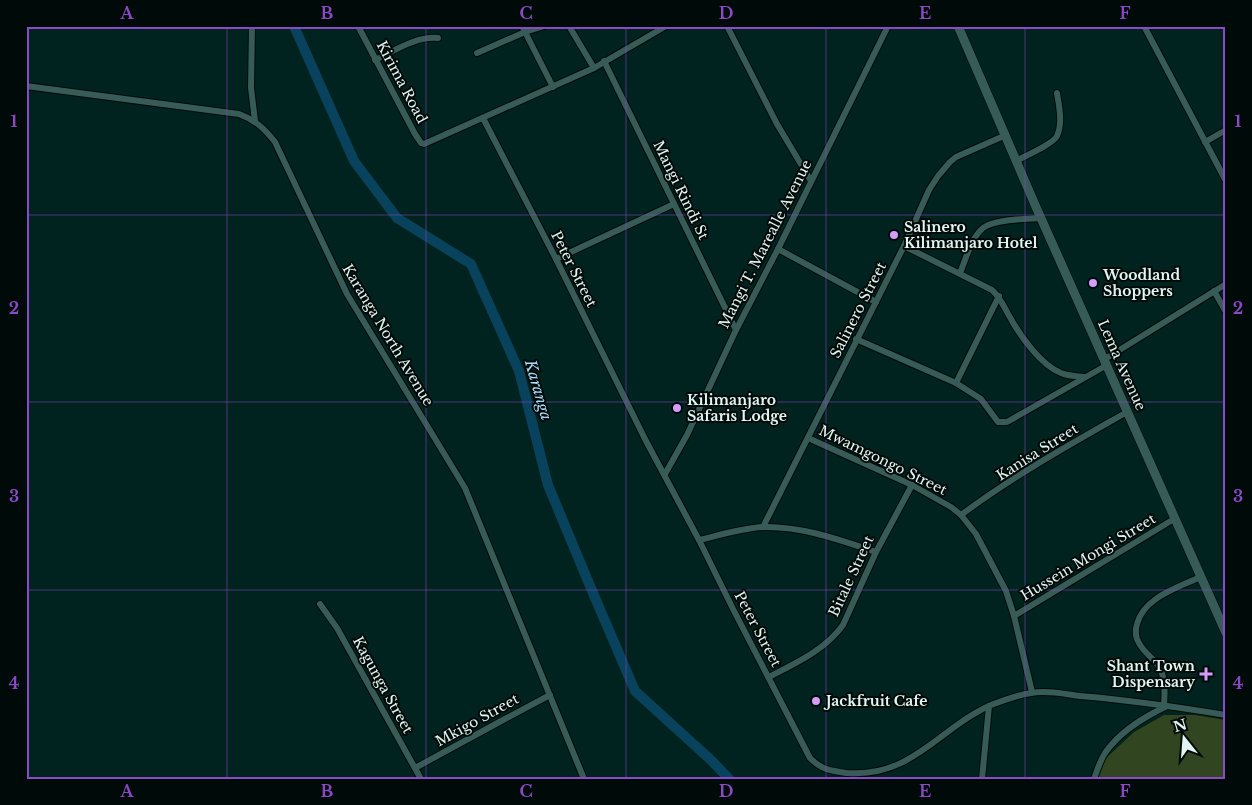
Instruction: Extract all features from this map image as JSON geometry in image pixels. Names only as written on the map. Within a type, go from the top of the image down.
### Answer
[{"type":"main road","name":"Lema Avenue","points":[[958,26],[1041,218],[1226,633]]},
{"type":"street","points":[[252,26],[251,88],[255,121]]},
{"type":"street","name":"Kirima Road","points":[[358,26],[421,143],[428,143],[483,118]]},
{"type":"street","points":[[477,54],[524,29],[544,26]]},
{"type":"street","points":[[569,26],[594,68]]},
{"type":"street","points":[[483,118],[594,68],[666,26]]},
{"type":"street","points":[[727,26],[777,124],[811,181]]},
{"type":"street","name":"Mangi T. Marealle Avenue","points":[[665,474],[687,435],[736,330],[888,26]]},
{"type":"street","points":[[1144,26],[1226,181]]},
{"type":"street","points":[[524,29],[553,87]]},
{"type":"street","points":[[375,60],[417,41],[427,38],[438,38]]},
{"type":"street","name":"Mangi Rindi St","points":[[604,62],[736,330]]},
{"type":"street","name":"Karanga North Avenue","points":[[26,86],[239,114],[255,121],[264,128],[275,142],[347,294],[465,488],[584,779]]},
{"type":"street","points":[[1016,161],[1052,141],[1057,136],[1060,120],[1057,92]]},
{"type":"street","name":"Peter Street","points":[[483,118],[556,259],[642,434],[665,474],[810,758],[818,766],[832,772],[856,774],[880,771],[906,762],[989,706],[1014,696],[1032,692],[1047,692],[1166,706],[1226,715]]},
{"type":"street","points":[[1205,142],[1226,130]]},
{"type":"street","name":"Salinero Street","points":[[763,527],[904,246],[929,190],[950,162],[967,152],[1006,135]]},
{"type":"street","points":[[556,259],[674,204]]},
{"type":"street","points":[[960,273],[976,238],[984,227],[993,223],[1041,218]]},
{"type":"street","points":[[904,246],[992,290],[999,296],[1016,329],[1044,360],[1058,372],[1069,376],[1085,377]]},
{"type":"street","points":[[778,249],[876,302]]},
{"type":"street","points":[[856,339],[956,383],[981,399],[994,418],[1002,423],[1013,419],[1085,377],[1226,284]]},
{"type":"street","points":[[1214,291],[1226,312]]},
{"type":"street","points":[[956,383],[999,296]]},
{"type":"street","name":"Kanisa Street","points":[[961,515],[1039,464],[1128,412]]},
{"type":"street","name":"Mwamgongo Street","points":[[808,438],[912,485],[951,507],[961,515],[976,534],[1006,591],[1014,616],[1032,692]]},
{"type":"street","name":"Bitale Street","points":[[769,677],[817,650],[835,635],[849,612],[876,552],[912,485]]},
{"type":"street","name":"Hussein Mongi Street","points":[[1014,616],[1174,519]]},
{"type":"street","points":[[699,540],[763,527],[794,529],[822,535],[876,552]]},
{"type":"street","points":[[1094,779],[1104,755],[1114,742],[1145,716],[1166,706],[1162,672],[1137,641],[1136,627],[1139,618],[1149,604],[1159,597],[1200,577]]},
{"type":"street","name":"Kagunga Street","points":[[320,604],[337,628],[421,779]]},
{"type":"street","name":"Mkigo Street","points":[[415,768],[550,695]]},
{"type":"street","points":[[982,779],[989,706]]},
{"type":"green space","points":[[1164,715],[1195,715],[1226,720],[1226,779],[1098,779],[1104,760],[1134,732]]},
{"type":"waterway","name":"Karanga","points":[[294,26],[354,161],[397,218],[471,264],[519,371],[548,485],[635,691],[712,761],[729,779]]},
{"type":"place","name":"Salinero Kilimanjaro Hotel","points":[[894,235]]},
{"type":"place","name":"Woodland Shoppers","points":[[1093,283]]},
{"type":"place","name":"Kilimanjaro Safaris Lodge","points":[[677,408]]},
{"type":"place","name":"Shant Town Dispensary","points":[[1206,674]]},
{"type":"place","name":"Jackfruit Cafe","points":[[816,701]]}]
